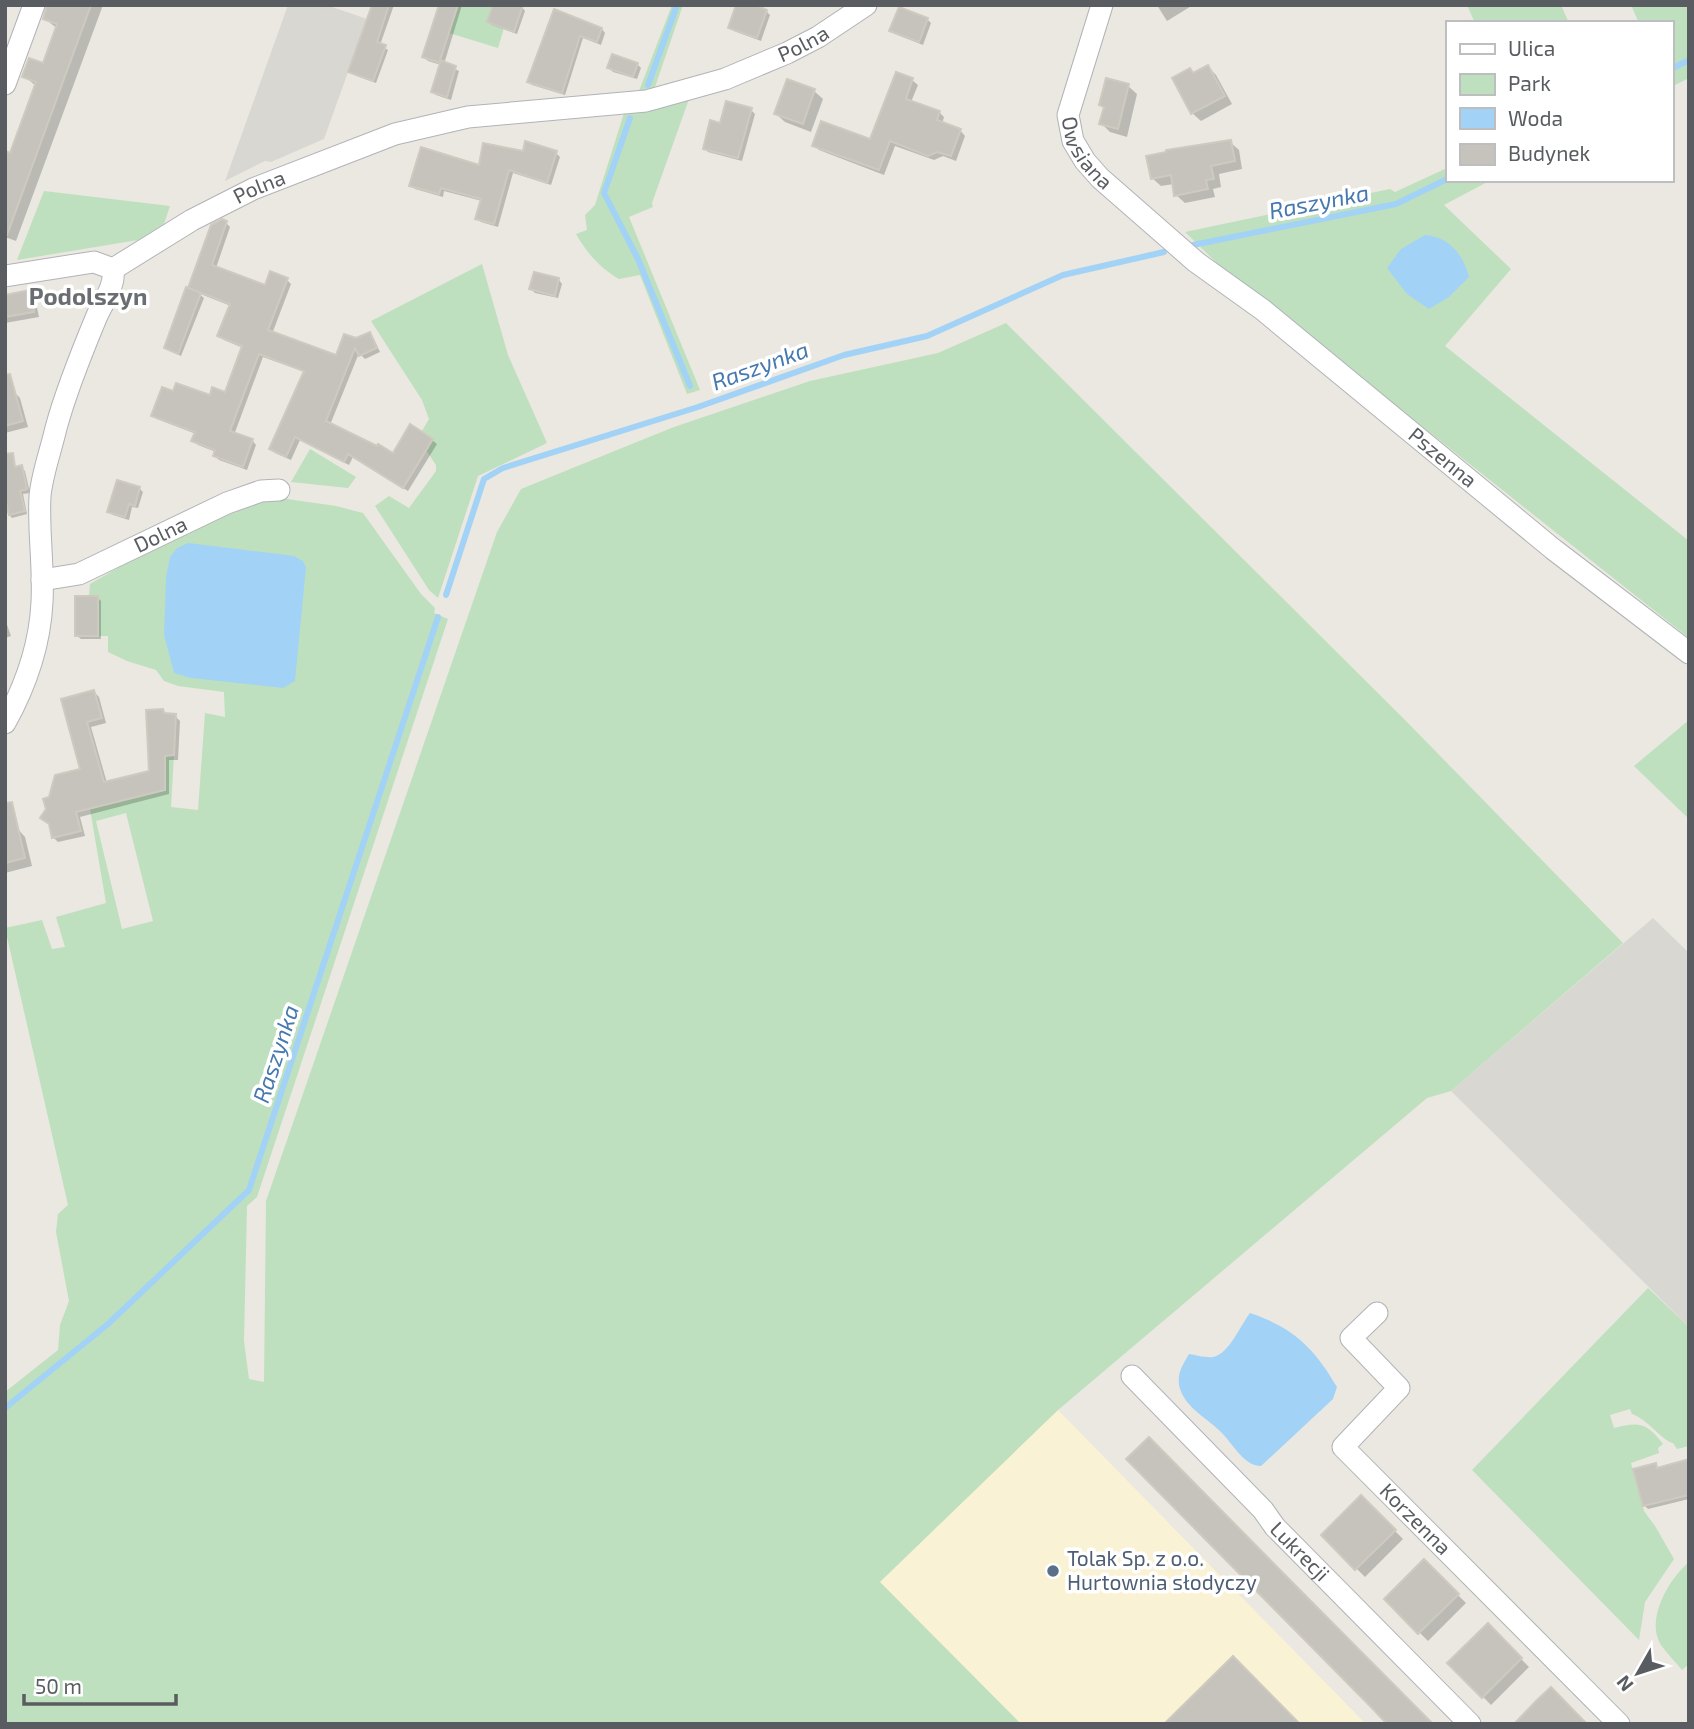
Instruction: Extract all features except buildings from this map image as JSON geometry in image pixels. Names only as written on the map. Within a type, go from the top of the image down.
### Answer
[{"type":"street","points":[[5,84],[34,5]]},
{"type":"street","name":"Polna","points":[[113,269],[192,220],[235,198],[299,170],[395,134],[468,117],[646,101],[725,79],[787,53],[818,37],[866,5]]},
{"type":"street","name":"Owsiana","points":[[1102,5],[1069,115],[1073,141],[1100,178],[1196,262]]},
{"type":"street","points":[[5,276],[94,262],[113,269],[111,286],[97,314],[62,407],[40,494],[41,611],[33,654],[16,704],[5,723]]},
{"type":"street","name":"Pszenna","points":[[1196,262],[1263,310],[1553,549],[1689,653]]},
{"type":"street","name":"Dolna","points":[[42,580],[79,574],[228,503],[261,491],[279,490]]},
{"type":"street","name":"Korzenna","points":[[1377,1313],[1351,1338],[1399,1388],[1343,1447],[1619,1724]]},
{"type":"street","name":"Lukrecji","points":[[1132,1376],[1263,1510],[1275,1527],[1470,1724]]},
{"type":"shaded area","points":[[288,5],[326,5],[367,19],[324,139],[271,162],[265,161],[225,181]]},
{"type":"shaded area","points":[[1653,918],[1689,953],[1689,1327],[1451,1091]]},
{"type":"shaded area","name":"Tolak Sp. z o.o. Hurtownia słodyczy","points":[[1058,1410],[1366,1724],[1021,1724],[879,1582]]},
{"type":"green space","points":[[458,5],[493,5],[487,22],[504,28],[498,48],[449,33]]},
{"type":"green space","points":[[672,5],[683,5],[655,87],[639,91]]},
{"type":"green space","points":[[1467,5],[1561,5],[1568,21],[1474,21]]},
{"type":"green space","points":[[1631,5],[1689,5],[1689,78],[1673,86],[1673,21],[1638,21]]},
{"type":"green space","points":[[689,99],[652,203],[653,207],[629,217],[700,390],[687,394],[640,275],[619,279],[612,275],[594,260],[576,234],[587,230],[585,215],[595,205],[625,110]]},
{"type":"green space","points":[[1446,168],[1446,182],[1487,182],[1444,205],[1511,269],[1445,346],[1689,541],[1689,638],[1221,267],[1185,232],[1390,189],[1395,192]]},
{"type":"green space","points":[[44,191],[170,206],[164,224],[138,240],[17,260]]},
{"type":"green space","points":[[482,264],[508,355],[547,443],[478,476],[438,598],[429,590],[375,506],[389,496],[409,508],[436,471],[436,465],[426,450],[433,438],[422,431],[429,419],[422,400],[371,321]]},
{"type":"green space","points":[[1006,323],[1405,720],[1623,943],[1451,1091],[1427,1098],[1058,1410],[880,1582],[1021,1724],[5,1724],[5,1392],[58,1350],[60,1325],[69,1301],[56,1232],[58,1214],[68,1205],[5,928],[42,920],[52,949],[65,947],[56,917],[106,903],[90,809],[165,790],[165,756],[174,755],[171,807],[198,810],[205,713],[225,717],[224,692],[178,686],[164,681],[156,670],[108,652],[108,636],[98,636],[98,596],[89,596],[90,584],[149,550],[266,496],[336,506],[363,513],[421,594],[435,608],[434,613],[448,619],[257,1197],[247,1206],[244,1341],[249,1379],[264,1382],[266,1201],[497,532],[521,489],[674,427],[810,381],[938,353]],"holes":[[[126,813],[153,921],[122,929],[96,821]]]},
{"type":"green space","points":[[310,449],[356,477],[348,488],[291,482]]},
{"type":"green space","points":[[1689,720],[1689,819],[1634,766]]},
{"type":"green space","points":[[1648,1288],[1689,1327],[1689,1446],[1677,1449],[1673,1443],[1632,1414],[1630,1409],[1610,1415],[1614,1428],[1642,1426],[1652,1431],[1663,1444],[1658,1448],[1659,1453],[1631,1463],[1644,1511],[1674,1559],[1645,1602],[1639,1640],[1472,1470]]},
{"type":"green space","points":[[1689,1562],[1689,1664],[1682,1670],[1661,1645],[1656,1623],[1661,1600],[1674,1578]]},
{"type":"water","points":[[1425,235],[1441,239],[1454,248],[1469,277],[1449,297],[1429,309],[1407,294],[1387,268],[1401,249]]},
{"type":"water","points":[[188,543],[294,556],[303,561],[306,567],[295,681],[283,688],[191,678],[174,673],[164,635],[166,577],[170,557],[177,548]]},
{"type":"water","points":[[1250,1313],[1279,1325],[1301,1341],[1320,1361],[1337,1387],[1333,1399],[1261,1466],[1244,1458],[1221,1432],[1192,1408],[1183,1396],[1179,1384],[1180,1371],[1189,1354],[1210,1357],[1219,1355],[1229,1345]]},
{"type":"waterway","points":[[648,85],[677,5]]},
{"type":"waterway","name":"Raszynka","points":[[1673,68],[1689,60]]},
{"type":"waterway","points":[[630,118],[604,193],[638,259],[690,386]]},
{"type":"waterway","name":"Raszynka","points":[[1193,245],[1396,204],[1446,179]]},
{"type":"waterway","name":"Raszynka","points":[[446,595],[484,479],[503,468],[698,407],[844,355],[927,336],[1063,275],[1164,252]]},
{"type":"waterway","name":"Raszynka","points":[[5,1408],[108,1324],[249,1190],[438,617]]},
{"type":"place","name":"Tolak Sp. z o.o. Hurtownia słodyczy","points":[[1053,1571]]},
{"type":"district","name":"Podolszyn","points":[[88,297]]}]
